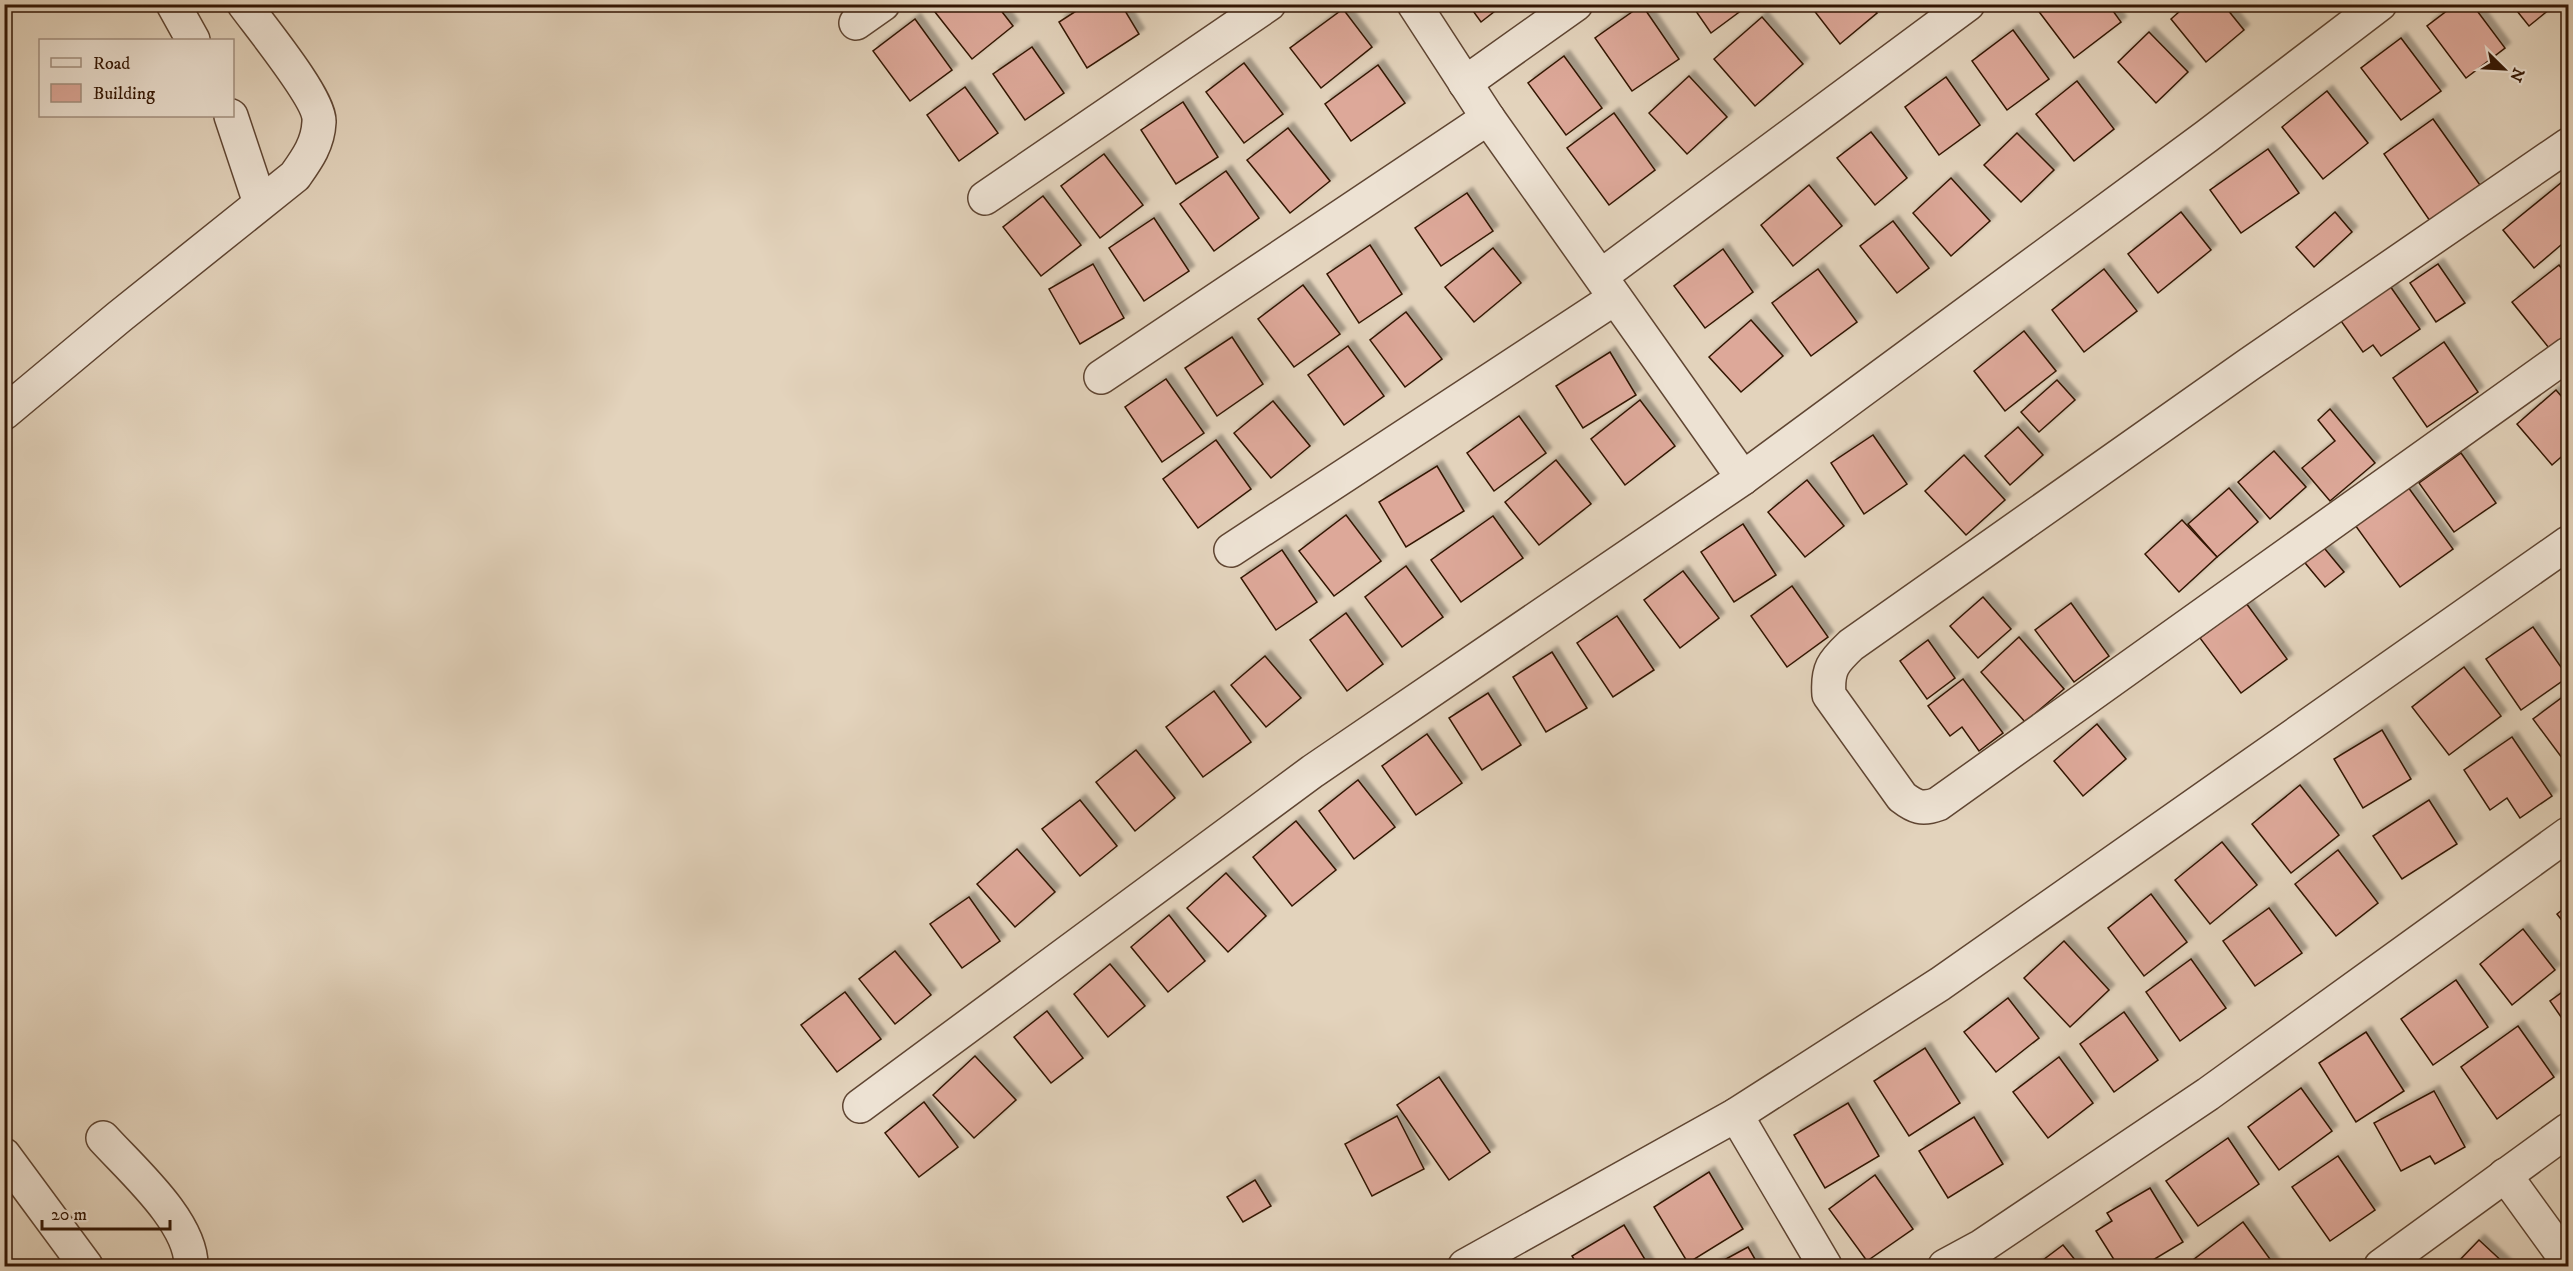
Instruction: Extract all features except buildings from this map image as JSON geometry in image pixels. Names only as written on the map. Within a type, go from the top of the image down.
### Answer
[{"type":"street","points":[[173,4],[192,39]]},
{"type":"street","points":[[4,413],[119,317],[295,176],[313,151],[320,120],[306,90],[244,4]]},
{"type":"street","points":[[856,23],[883,4]]},
{"type":"street","points":[[985,198],[1269,4]]},
{"type":"street","points":[[1414,4],[1488,118],[1743,478]]},
{"type":"street","points":[[1465,83],[1576,4]]},
{"type":"street","points":[[1231,550],[1608,287],[1968,4]]},
{"type":"street","points":[[860,1106],[1313,771],[1743,478],[2207,136],[2380,4]]},
{"type":"street","points":[[231,117],[260,203]]},
{"type":"street","points":[[1101,377],[1488,118]]},
{"type":"street","points":[[2568,145],[2248,365],[1851,645],[1836,660],[1827,676],[1829,695],[1902,797],[1915,807],[1926,809],[1938,804],[2568,354]]},
{"type":"street","points":[[1465,1266],[1736,1115],[1940,984],[2568,543]]},
{"type":"street","points":[[1945,1266],[1982,1246],[2208,1094],[2568,834]]},
{"type":"street","points":[[1736,1115],[1825,1266]]},
{"type":"street","points":[[2381,1266],[2568,1130]]},
{"type":"street","points":[[103,1138],[156,1197],[180,1230],[189,1247],[191,1266]]},
{"type":"street","points":[[4,1155],[86,1266]]},
{"type":"street","points":[[2505,1175],[2568,1262]]}]
